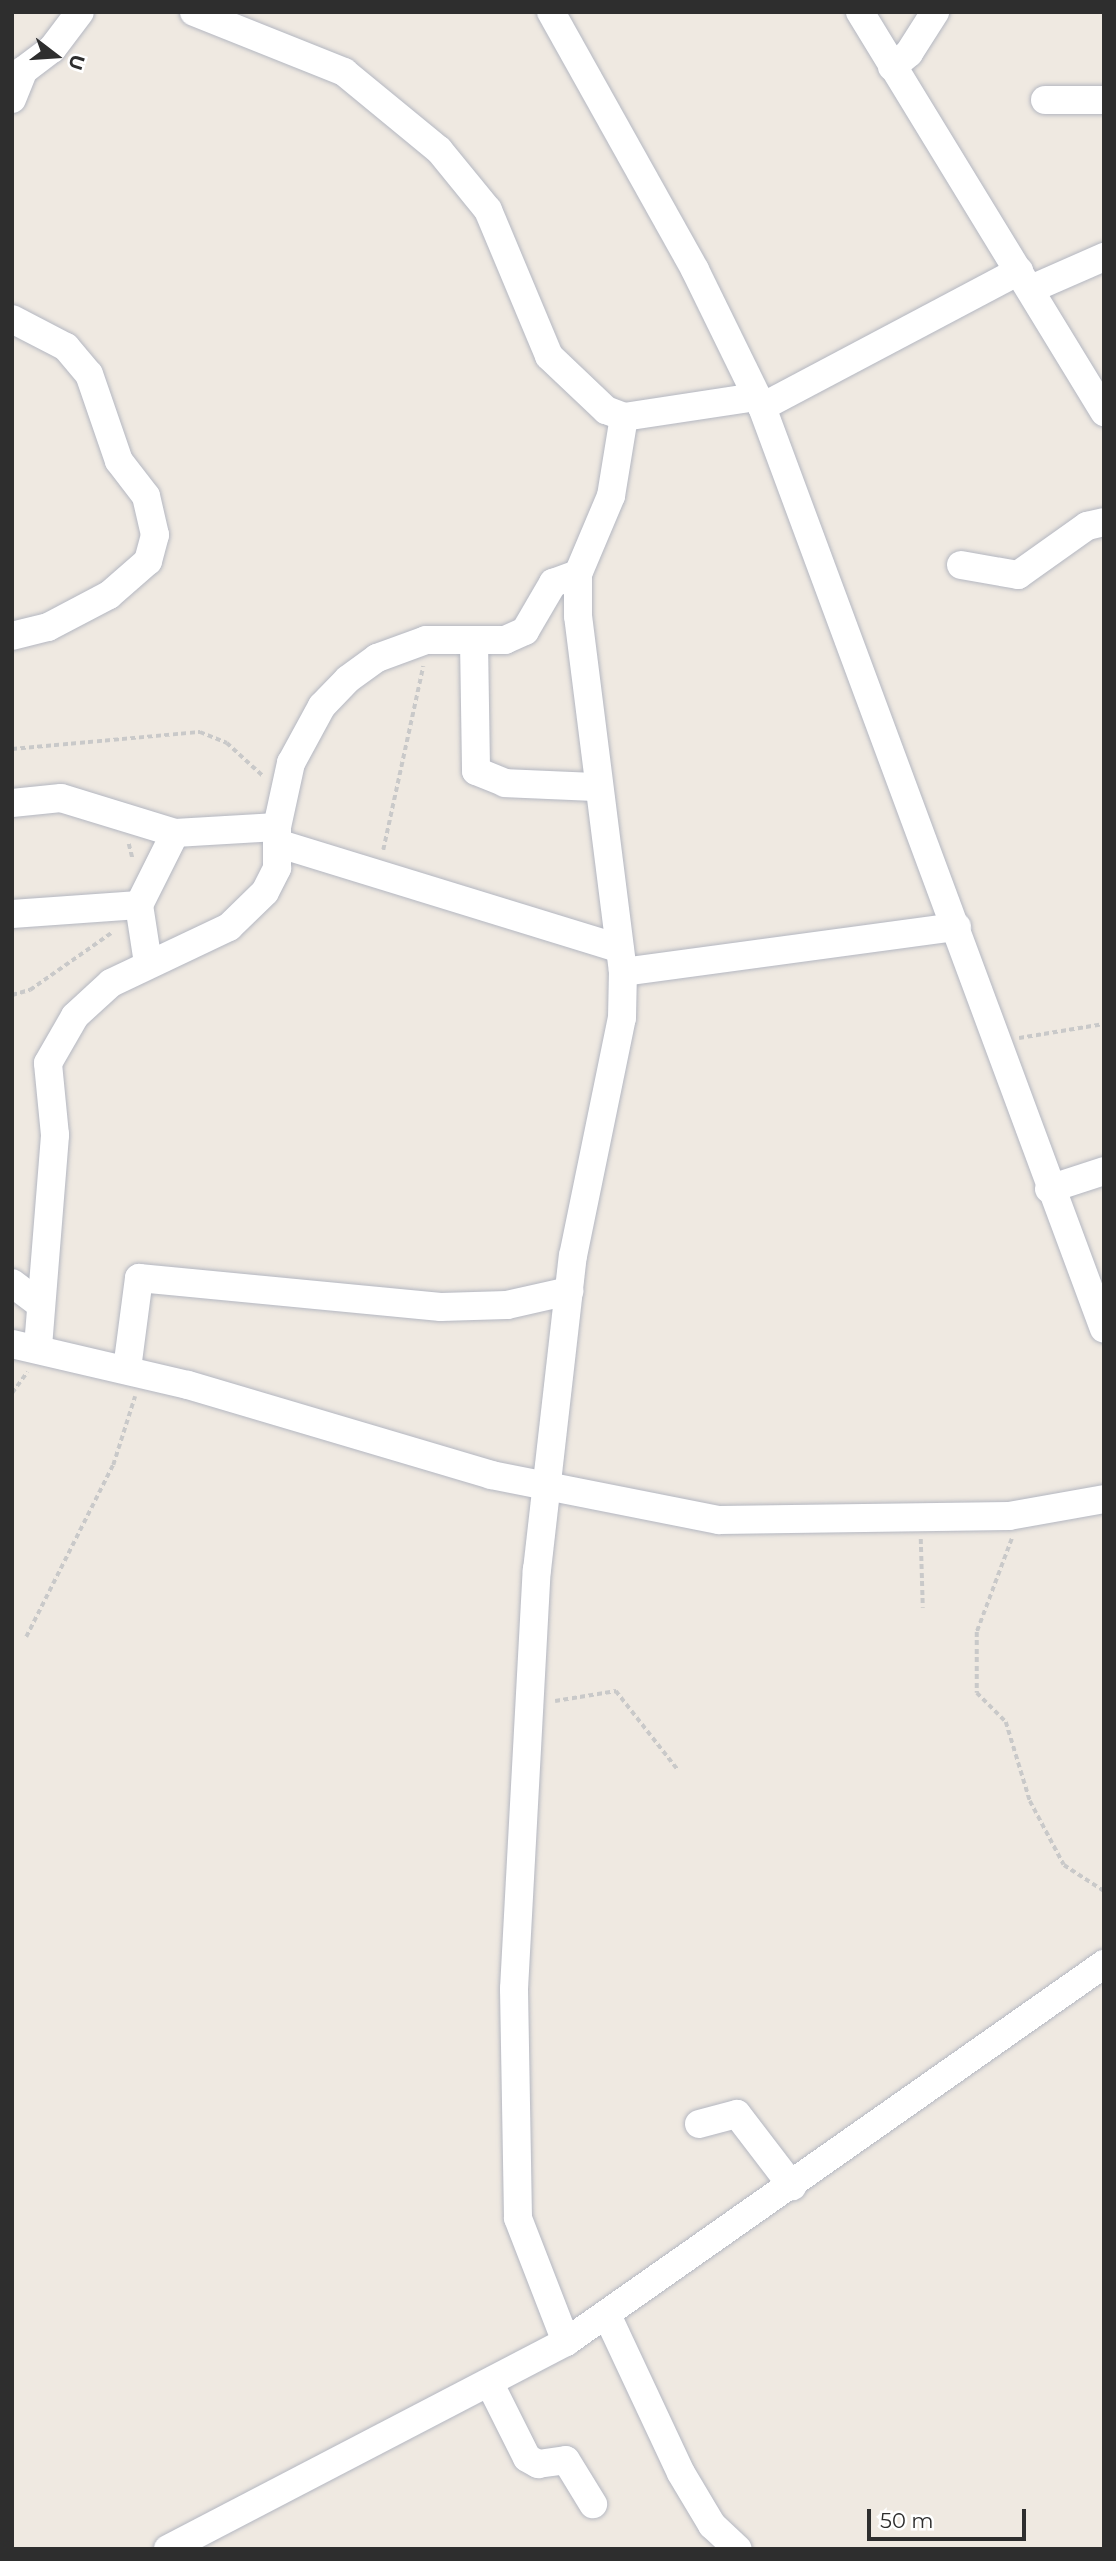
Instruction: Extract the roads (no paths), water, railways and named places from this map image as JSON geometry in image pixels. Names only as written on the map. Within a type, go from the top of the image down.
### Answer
[{"type":"street","points":[[12,99],[24,70],[52,50],[80,12]]},
{"type":"street","points":[[194,12],[344,72],[439,150],[488,211],[549,356],[590,399],[624,417],[760,402],[1025,280],[1104,257]]},
{"type":"street","points":[[551,12],[760,402],[957,927],[993,1042],[1104,1329]]},
{"type":"street","points":[[860,12],[1104,412]]},
{"type":"street","points":[[892,66],[909,53],[935,12]]},
{"type":"street","points":[[1045,100],[1104,100]]},
{"type":"street","points":[[12,319],[66,347],[89,374],[119,461],[146,496],[155,535],[148,561],[109,595],[48,627],[12,636]]},
{"type":"street","points":[[566,2342],[526,2250],[514,2188],[514,1989],[528,1703],[569,1292],[579,1215],[616,1056],[621,960],[580,663],[578,574],[611,496],[624,417]]},
{"type":"street","points":[[961,565],[1017,575],[1087,526],[1104,522]]},
{"type":"street","points":[[578,574],[553,583],[525,632],[474,641],[426,640],[377,658],[322,706],[282,791],[272,878],[244,917],[191,948],[148,963],[98,992],[50,1056],[55,1135],[40,1304],[25,1345],[135,1372],[548,1486],[719,1520],[1009,1516],[1104,1499]]},
{"type":"street","points":[[474,641],[476,771],[505,783],[598,787]]},
{"type":"street","points":[[12,803],[61,798],[175,833],[278,835],[375,873],[621,960],[957,927]]},
{"type":"street","points":[[148,963],[139,905],[175,833]]},
{"type":"street","points":[[12,914],[139,905]]},
{"type":"street","points":[[1049,1189],[1104,1171]]},
{"type":"street","points":[[135,1372],[139,1278],[441,1307],[507,1305],[569,1292]]},
{"type":"street","points":[[12,1283],[40,1304]]},
{"type":"street","points":[[168,2549],[491,2386],[566,2342],[792,2186],[1104,1964]]},
{"type":"street","points":[[699,2124],[737,2115],[792,2186]]},
{"type":"street","points":[[607,2315],[681,2473],[712,2525],[738,2549]]},
{"type":"street","points":[[491,2386],[527,2458],[538,2464],[566,2460],[593,2504]]}]
